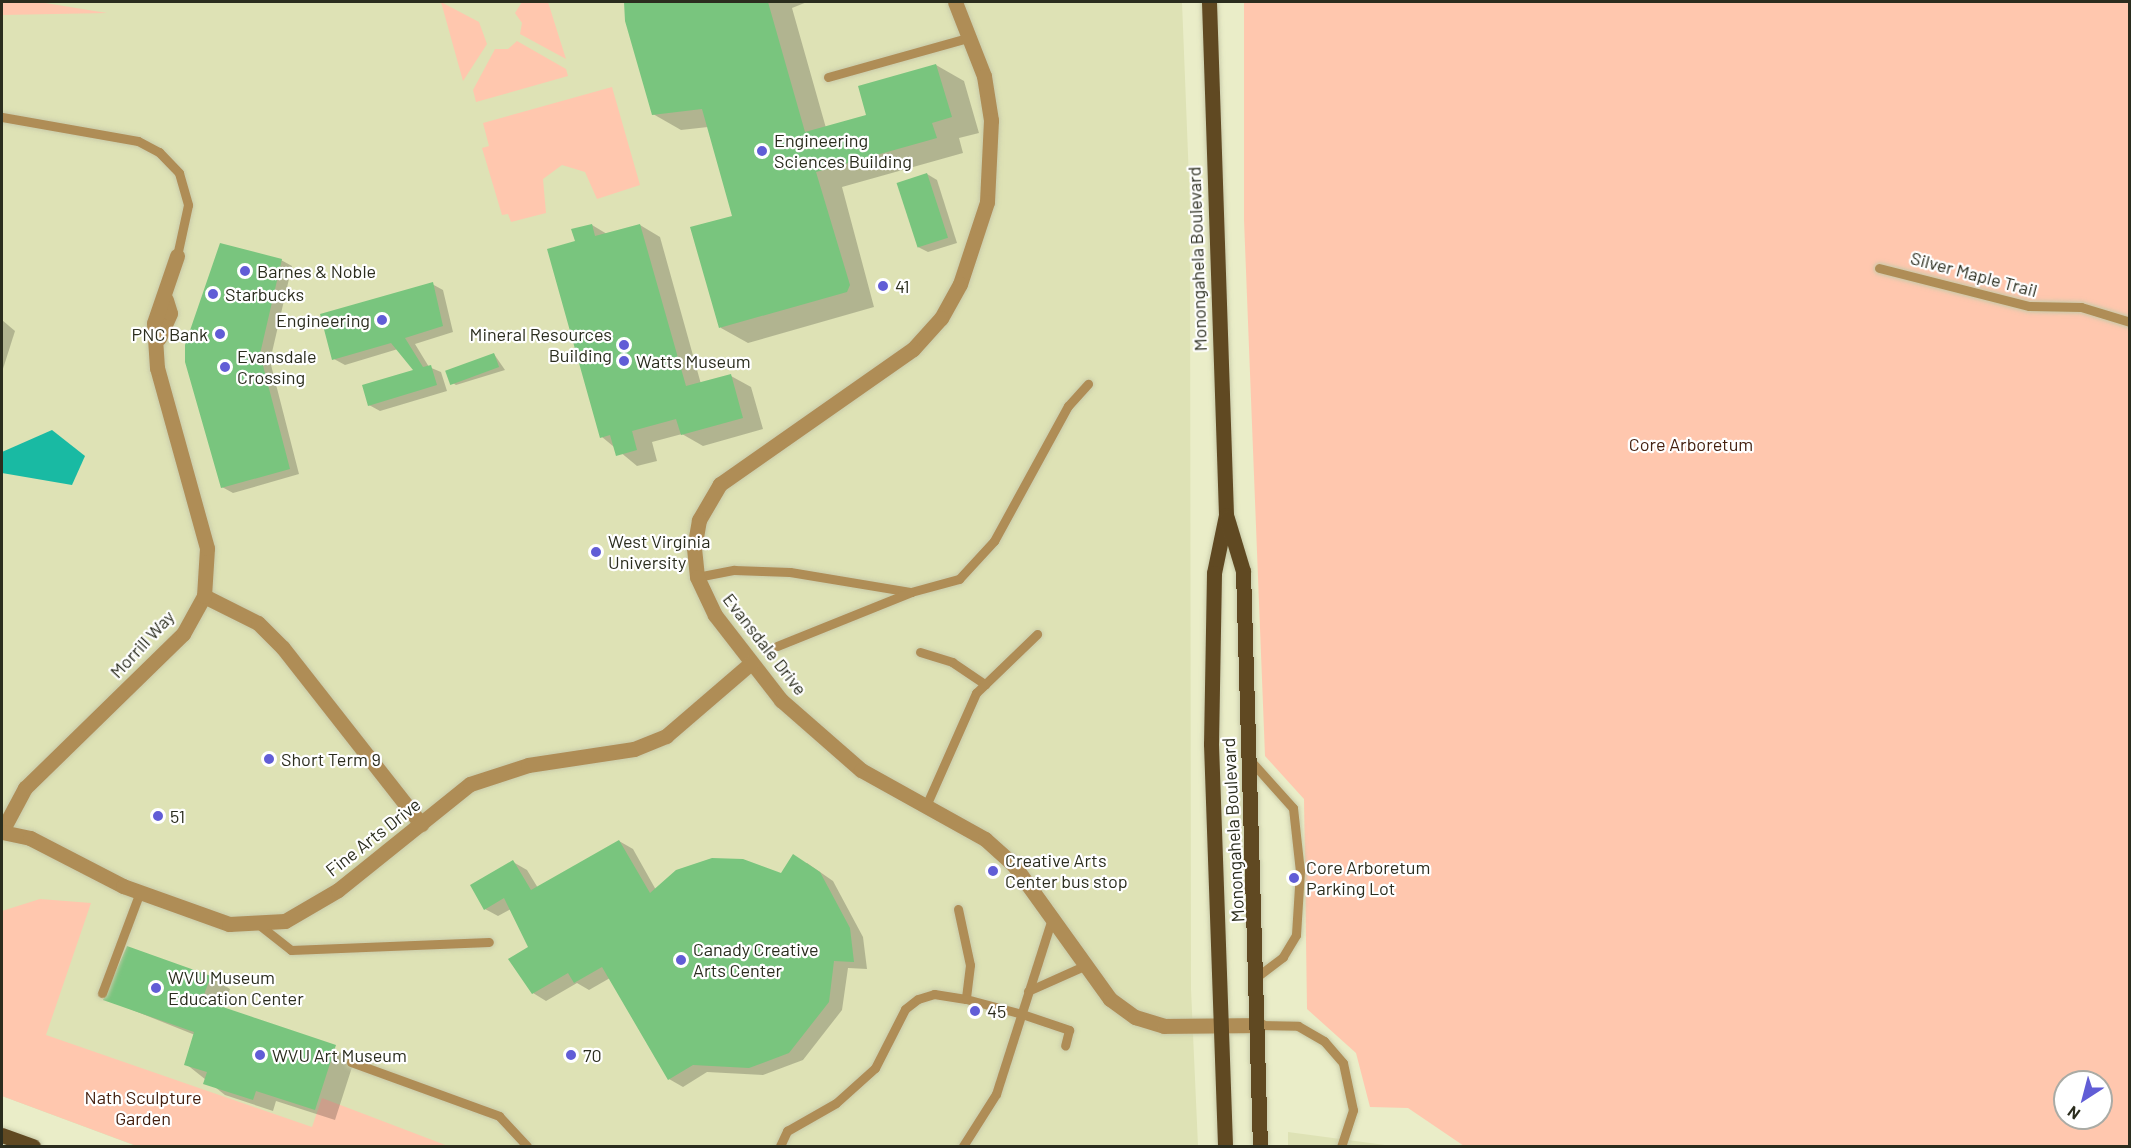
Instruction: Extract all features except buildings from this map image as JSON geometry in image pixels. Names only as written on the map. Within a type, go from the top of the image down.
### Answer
[{"type":"main road","name":"Monongahela Boulevard","points":[[1209,2],[1226,515],[1214,573],[1211,744],[1225,1146]]},
{"type":"main road","name":"Monongahela Boulevard","points":[[1226,515],[1243,571],[1248,759],[1259,975],[1260,1146]]},
{"type":"main road","points":[[2,1135],[33,1146]]},
{"type":"street","name":"Evansdale Drive","points":[[955,2],[971,38],[987,98],[991,164],[977,244],[960,284],[941,318],[898,362],[720,484],[699,520],[694,548],[697,577],[715,615],[751,663],[814,732],[861,770],[925,808],[986,839],[1013,864],[1084,966],[1110,999],[1135,1017],[1164,1026],[1259,1025]]},
{"type":"street","name":"Morrill Way","points":[[2,832],[25,788],[183,634],[204,596],[207,548],[157,368],[159,339],[170,313],[166,300],[177,256]]},
{"type":"street","points":[[204,596],[240,611],[274,640],[421,824]]},
{"type":"street","name":"Fine Arts Drive","points":[[2,832],[30,838],[140,892],[229,924],[285,921],[307,910],[492,774],[634,748],[666,736],[751,663]]},
{"type":"lane","points":[[828,77],[971,38]]},
{"type":"lane","points":[[2,117],[138,141],[159,152],[178,173],[188,205],[177,256]]},
{"type":"lane","name":"Silver Maple Trail","points":[[1879,268],[2030,306],[2081,307],[2130,322]]},
{"type":"lane","points":[[777,646],[911,592],[945,585],[974,569],[1068,406],[1088,384]]},
{"type":"lane","points":[[697,577],[734,570],[790,572],[911,592]]},
{"type":"lane","points":[[925,808],[962,720],[985,684],[1037,634]]},
{"type":"lane","points":[[920,652],[952,662],[985,684]]},
{"type":"lane","points":[[1248,759],[1293,808],[1300,871],[1296,935],[1283,957],[1259,975]]},
{"type":"lane","points":[[102,993],[140,892]]},
{"type":"lane","points":[[958,909],[970,965],[966,999]]},
{"type":"lane","points":[[963,1146],[996,1094],[1052,919]]},
{"type":"lane","points":[[258,924],[291,950],[489,942]]},
{"type":"lane","points":[[1028,991],[1084,966]]},
{"type":"lane","points":[[780,1146],[787,1131],[836,1103],[875,1068],[905,1009],[934,994],[966,999],[1069,1030],[1065,1046]]},
{"type":"lane","points":[[1259,1025],[1298,1026],[1324,1041],[1343,1063],[1353,1110],[1342,1146]]},
{"type":"lane","points":[[351,1062],[499,1116],[527,1146]]},
{"type":"shaded area","name":"West Virginia University","points":[[2,2],[1182,2],[1190,205],[1191,989],[1198,1146],[136,1146],[2,1096]]},
{"type":"shaded area","points":[[1288,1132],[1385,1145],[1395,1146],[1288,1146]]},
{"type":"green space","points":[[2,2],[39,2],[107,13],[2,15]]},
{"type":"green space","points":[[441,2],[479,22],[487,44],[463,81]]},
{"type":"green space","points":[[522,2],[548,2],[566,59],[520,34],[522,23],[515,13]]},
{"type":"green space","name":"Core Arboretum","points":[[1244,2],[2129,2],[2129,1146],[1464,1146],[1408,1108],[1370,1107],[1356,1053],[1307,1009],[1304,799],[1265,756],[1244,220]]},
{"type":"green space","points":[[517,41],[566,69],[568,76],[476,102],[473,90],[495,49],[508,49]]},
{"type":"green space","points":[[612,87],[640,185],[597,199],[585,172],[562,165],[543,179],[546,213],[511,222],[508,214],[502,215],[482,148],[489,146],[483,123]]},
{"type":"green space","name":"Nath Sculpture Garden","points":[[40,899],[91,903],[46,1035],[312,1127],[322,1098],[448,1146],[137,1146],[2,1096],[2,911]]},
{"type":"water","points":[[52,430],[85,456],[72,485],[2,473],[2,452]]},
{"type":"place","name":"Engineering Sciences Building","points":[[762,151]]},
{"type":"place","name":"Barnes & Noble","points":[[245,271]]},
{"type":"place","name":"41","points":[[883,286]]},
{"type":"place","name":"Starbucks","points":[[213,294]]},
{"type":"place","name":"Engineering","points":[[382,320]]},
{"type":"place","name":"PNC Bank","points":[[220,334]]},
{"type":"place","name":"Mineral Resources Building","points":[[624,345]]},
{"type":"place","name":"Watts Museum","points":[[624,361]]},
{"type":"place","name":"Evansdale Crossing","points":[[225,367]]},
{"type":"place","name":"West Virginia University","points":[[596,552]]},
{"type":"place","name":"Short Term 9","points":[[269,759]]},
{"type":"place","name":"51","points":[[158,816]]},
{"type":"place","name":"Creative Arts Center bus stop","points":[[993,871]]},
{"type":"place","name":"Core Arboretum Parking Lot","points":[[1294,878]]},
{"type":"place","name":"Canady Creative Arts Center","points":[[681,960]]},
{"type":"place","name":"WVU Museum Education Center","points":[[156,988]]},
{"type":"place","name":"45","points":[[975,1011]]},
{"type":"place","name":"WVU Art Museum","points":[[260,1055]]},
{"type":"place","name":"70","points":[[571,1055]]}]
